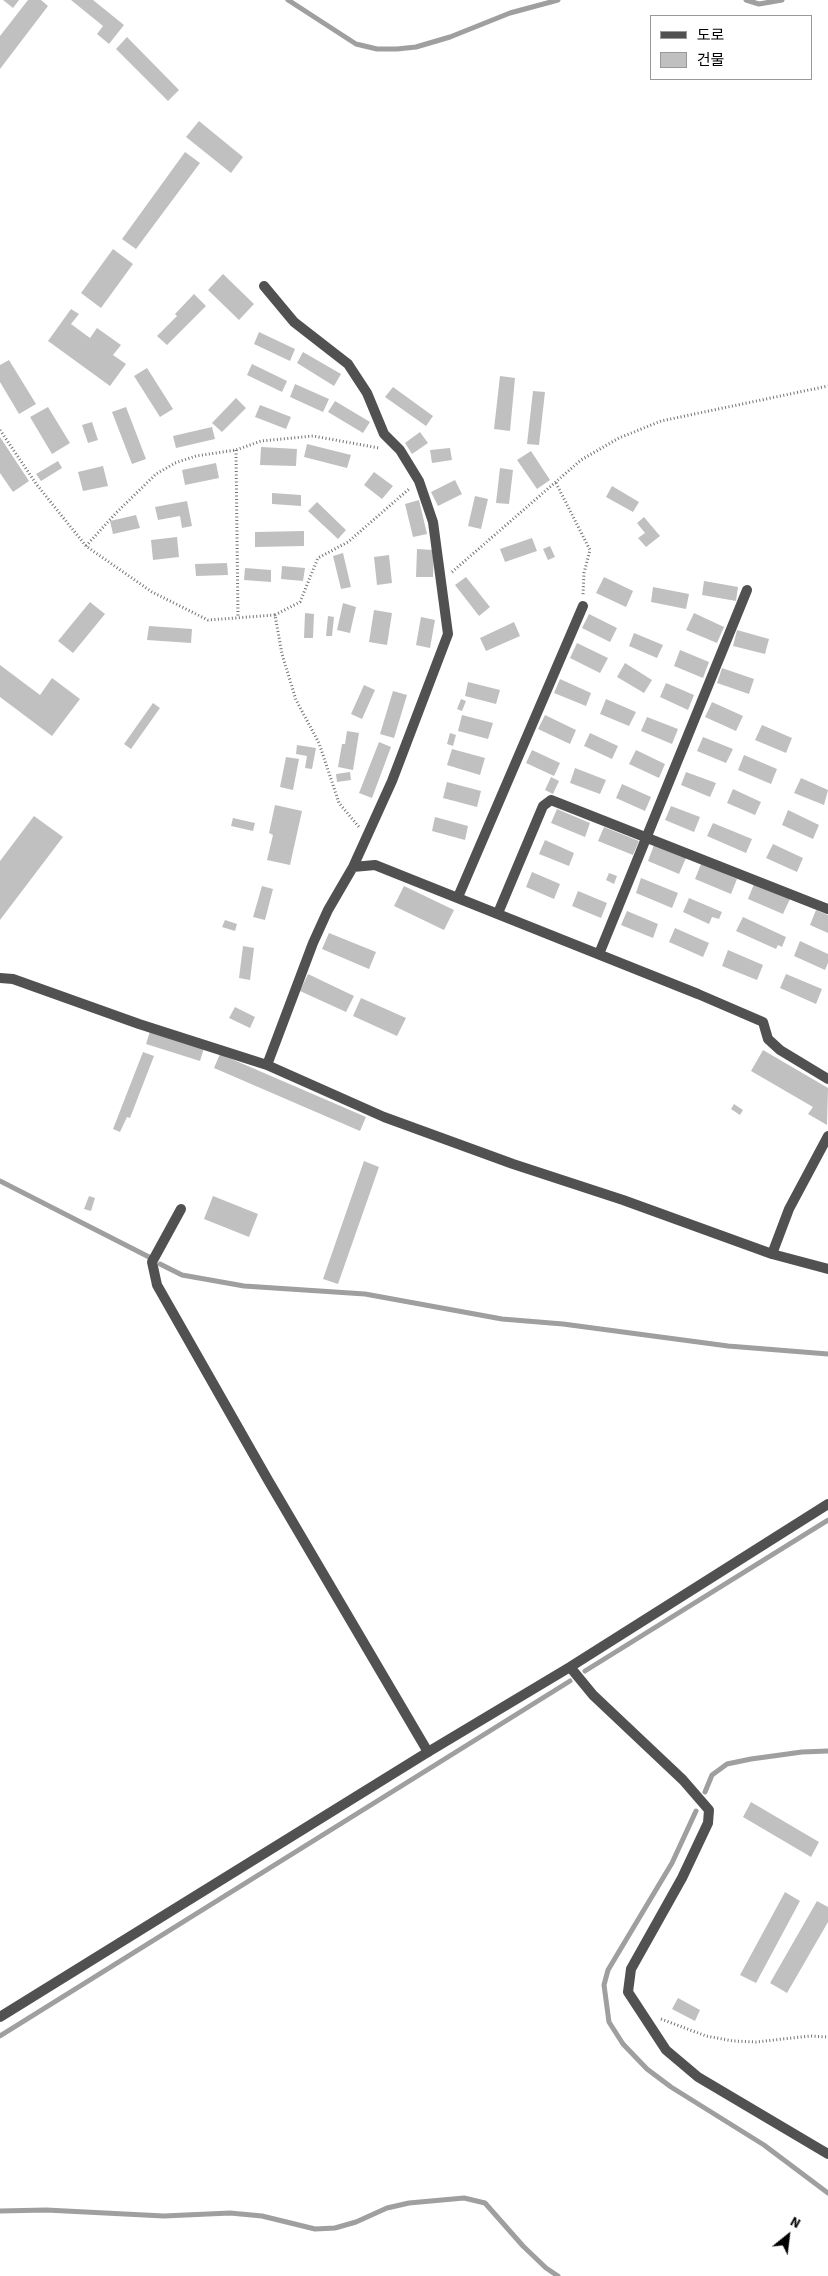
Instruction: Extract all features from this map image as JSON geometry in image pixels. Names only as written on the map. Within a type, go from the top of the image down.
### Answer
[{"type":"street","points":[[264,286],[294,322],[348,364],[367,393],[384,434],[400,450],[419,480],[434,522],[448,634],[392,781],[369,835],[328,910],[313,943],[267,1065]]},
{"type":"street","points":[[599,954],[747,590]]},
{"type":"street","points":[[458,897],[583,606]]},
{"type":"street","points":[[498,914],[543,806],[551,800],[828,909]]},
{"type":"street","points":[[353,867],[375,865],[599,954],[763,1022],[768,1039],[780,1050],[828,1079]]},
{"type":"street","points":[[0,978],[13,979],[131,1021],[267,1065],[384,1117],[772,1254],[828,1269]]},
{"type":"street","points":[[772,1254],[789,1208],[828,1136]]},
{"type":"street","points":[[181,1209],[152,1262],[157,1285],[268,1480],[428,1752]]},
{"type":"street","points":[[0,2017],[428,1752],[570,1667],[828,1504]]},
{"type":"street","points":[[570,1667],[593,1695],[683,1780],[709,1810],[708,1823],[682,1878],[631,1969],[628,1992],[666,2050],[698,2077],[828,2154]]},
{"type":"path","points":[[441,586],[452,572],[486,541],[581,460],[642,428],[702,411],[828,386]]},
{"type":"path","points":[[0,430],[37,485],[86,546],[152,592],[208,620],[275,615],[300,602],[318,558],[348,542],[419,480]]},
{"type":"path","points":[[86,546],[156,474],[175,463],[196,456],[236,450],[261,441],[313,436],[361,446],[400,450]]},
{"type":"path","points":[[236,450],[238,618]]},
{"type":"path","points":[[556,483],[590,550],[584,573],[583,606]]},
{"type":"path","points":[[275,615],[282,654],[296,700],[319,743],[339,803],[354,822],[369,835]]},
{"type":"path","points":[[638,2009],[706,2036],[733,2041],[756,2042],[810,2036],[828,2037]]},
{"type":"building","points":[[3,0],[19,0],[13,8]]},
{"type":"building","points":[[28,0],[41,0],[48,6],[0,69],[0,36]]},
{"type":"building","points":[[71,0],[93,0],[124,25],[109,44],[97,34],[103,26]]},
{"type":"building","points":[[127,37],[179,90],[168,101],[116,49]]},
{"type":"building","points":[[199,121],[243,157],[231,173],[186,137]]},
{"type":"building","points":[[185,152],[200,163],[136,249],[122,239]]},
{"type":"building","points":[[113,249],[133,264],[101,308],[81,293]]},
{"type":"building","points":[[223,274],[254,304],[239,320],[208,290]]},
{"type":"building","points":[[194,294],[206,306],[167,345],[157,336],[177,316],[175,314]]},
{"type":"building","points":[[71,309],[79,314],[71,324],[90,338],[97,328],[121,345],[113,355],[126,364],[110,386],[48,341]]},
{"type":"building","points":[[259,332],[295,349],[290,361],[254,344]]},
{"type":"building","points":[[303,352],[341,374],[334,386],[297,363]]},
{"type":"building","points":[[9,360],[36,404],[19,414],[0,382],[0,365]]},
{"type":"building","points":[[252,364],[287,381],[282,392],[247,375]]},
{"type":"building","points":[[147,368],[173,409],[160,417],[134,376]]},
{"type":"building","points":[[500,376],[515,378],[510,431],[494,429]]},
{"type":"building","points":[[295,384],[329,399],[323,412],[290,397]]},
{"type":"building","points":[[393,387],[433,416],[426,426],[385,397]]},
{"type":"building","points":[[533,391],[545,392],[539,445],[527,444]]},
{"type":"building","points":[[236,398],[246,408],[222,432],[212,423]]},
{"type":"building","points":[[335,401],[370,422],[363,433],[328,412]]},
{"type":"building","points":[[260,405],[291,417],[286,429],[255,417]]},
{"type":"building","points":[[48,407],[70,443],[52,454],[30,417]]},
{"type":"building","points":[[126,407],[146,459],[132,464],[112,412]]},
{"type":"building","points":[[92,422],[98,440],[88,443],[82,425]]},
{"type":"building","points":[[212,427],[215,439],[176,448],[173,436]]},
{"type":"building","points":[[420,432],[428,443],[412,454],[405,443]]},
{"type":"building","points":[[0,437],[29,481],[13,492],[0,473]]},
{"type":"building","points":[[307,444],[351,455],[347,468],[304,457]]},
{"type":"building","points":[[261,447],[297,449],[296,466],[260,465]]},
{"type":"building","points":[[450,448],[452,460],[432,463],[430,450]]},
{"type":"building","points":[[531,451],[550,480],[537,489],[517,460]]},
{"type":"building","points":[[58,461],[62,468],[41,481],[36,474]]},
{"type":"building","points":[[216,463],[219,478],[185,485],[182,470]]},
{"type":"building","points":[[103,466],[108,486],[83,491],[78,472]]},
{"type":"building","points":[[500,468],[513,470],[509,504],[496,503]]},
{"type":"building","points":[[374,472],[393,486],[382,499],[364,485]]},
{"type":"building","points":[[455,480],[462,494],[438,506],[431,492]]},
{"type":"building","points":[[612,486],[639,502],[633,512],[606,497]]},
{"type":"building","points":[[272,493],[301,495],[301,506],[272,504]]},
{"type":"building","points":[[475,496],[488,499],[481,529],[468,526]]},
{"type":"building","points":[[419,500],[427,534],[413,537],[405,504]]},
{"type":"building","points":[[187,501],[192,526],[182,528],[180,516],[158,520],[155,507]]},
{"type":"building","points":[[317,502],[346,530],[338,539],[308,511]]},
{"type":"building","points":[[136,515],[140,528],[113,534],[110,521]]},
{"type":"building","points":[[644,517],[660,536],[646,547],[638,538],[645,533],[637,523]]},
{"type":"building","points":[[304,531],[304,546],[255,547],[255,532]]},
{"type":"building","points":[[177,537],[179,557],[153,560],[151,540]]},
{"type":"building","points":[[532,538],[537,551],[505,562],[500,549]]},
{"type":"building","points":[[550,546],[555,557],[548,560],[543,549]]},
{"type":"building","points":[[417,549],[434,550],[433,577],[416,577]]},
{"type":"building","points":[[343,553],[351,587],[341,589],[333,556]]},
{"type":"building","points":[[389,555],[392,583],[377,585],[374,557]]},
{"type":"building","points":[[227,563],[228,575],[196,576],[195,564]]},
{"type":"building","points":[[282,566],[305,568],[303,581],[281,579]]},
{"type":"building","points":[[245,568],[271,570],[271,582],[244,580]]},
{"type":"building","points":[[466,577],[490,607],[479,616],[455,585]]},
{"type":"building","points":[[604,577],[633,591],[626,607],[596,593]]},
{"type":"building","points":[[704,581],[738,587],[736,601],[702,595]]},
{"type":"building","points":[[653,587],[689,594],[686,609],[651,602]]},
{"type":"building","points":[[90,602],[105,614],[73,653],[58,641]]},
{"type":"building","points":[[343,603],[356,607],[350,633],[337,630]]},
{"type":"building","points":[[374,610],[392,613],[387,645],[369,642]]},
{"type":"building","points":[[305,613],[314,614],[313,638],[304,638]]},
{"type":"building","points":[[694,613],[724,627],[717,643],[686,630]]},
{"type":"building","points":[[589,614],[617,628],[610,642],[582,628]]},
{"type":"building","points":[[328,616],[334,617],[332,636],[326,636]]},
{"type":"building","points":[[421,617],[435,620],[430,648],[416,645]]},
{"type":"building","points":[[514,622],[520,636],[486,651],[480,638]]},
{"type":"building","points":[[149,626],[192,629],[191,643],[147,640]]},
{"type":"building","points":[[737,630],[769,639],[765,654],[733,646]]},
{"type":"building","points":[[634,633],[663,645],[657,658],[629,646]]},
{"type":"building","points":[[577,643],[608,658],[600,673],[570,658]]},
{"type":"building","points":[[680,650],[709,662],[703,678],[674,666]]},
{"type":"building","points":[[625,663],[652,680],[644,693],[617,677]]},
{"type":"building","points":[[0,665],[40,695],[52,678],[80,699],[52,736],[0,697]]},
{"type":"building","points":[[722,668],[754,679],[749,694],[717,683]]},
{"type":"building","points":[[560,679],[591,693],[586,706],[554,693]]},
{"type":"building","points":[[468,682],[500,690],[496,704],[465,696]]},
{"type":"building","points":[[666,683],[694,695],[688,710],[660,697]]},
{"type":"building","points":[[364,685],[375,690],[362,719],[351,714]]},
{"type":"building","points":[[393,691],[407,695],[394,738],[380,734]]},
{"type":"building","points":[[461,699],[466,701],[462,711],[457,709]]},
{"type":"building","points":[[606,699],[636,712],[629,726],[600,714]]},
{"type":"building","points":[[712,702],[743,716],[736,731],[705,717]]},
{"type":"building","points":[[153,703],[160,708],[131,749],[124,744]]},
{"type":"building","points":[[462,715],[493,723],[488,739],[458,731]]},
{"type":"building","points":[[545,715],[576,730],[570,744],[538,729]]},
{"type":"building","points":[[647,717],[678,729],[672,744],[641,731]]},
{"type":"building","points":[[762,725],[792,738],[786,753],[755,740]]},
{"type":"building","points":[[347,731],[359,733],[353,770],[338,767],[342,744],[345,744]]},
{"type":"building","points":[[450,733],[456,735],[453,746],[447,744]]},
{"type":"building","points":[[590,733],[618,746],[612,759],[584,746]]},
{"type":"building","points":[[703,737],[733,749],[726,763],[697,751]]},
{"type":"building","points":[[379,742],[391,747],[372,798],[359,793]]},
{"type":"building","points":[[297,745],[316,748],[312,769],[305,768],[307,756],[296,754]]},
{"type":"building","points":[[452,749],[485,758],[480,775],[447,765]]},
{"type":"building","points":[[532,750],[560,763],[554,776],[526,763]]},
{"type":"building","points":[[636,750],[665,764],[659,778],[629,764]]},
{"type":"building","points":[[744,755],[777,769],[771,784],[738,770]]},
{"type":"building","points":[[286,757],[299,759],[293,790],[280,787]]},
{"type":"building","points":[[575,768],[606,780],[600,794],[570,783]]},
{"type":"building","points":[[350,772],[351,780],[337,782],[336,774]]},
{"type":"building","points":[[686,772],[716,783],[710,797],[681,785]]},
{"type":"building","points":[[551,777],[559,781],[553,794],[545,790]]},
{"type":"building","points":[[801,778],[828,790],[824,805],[794,793]]},
{"type":"building","points":[[447,782],[481,791],[477,807],[443,798]]},
{"type":"building","points":[[622,784],[651,797],[645,811],[616,798]]},
{"type":"building","points":[[733,789],[761,802],[755,815],[727,803]]},
{"type":"building","points":[[275,805],[302,811],[290,865],[267,860],[273,835],[269,833]]},
{"type":"building","points":[[671,806],[700,817],[694,832],[665,820]]},
{"type":"building","points":[[557,809],[590,823],[585,837],[551,823]]},
{"type":"building","points":[[788,810],[819,825],[813,839],[782,825]]},
{"type":"building","points":[[34,816],[63,837],[0,920],[0,861]]},
{"type":"building","points":[[435,817],[468,826],[465,840],[432,831]]},
{"type":"building","points":[[233,818],[255,823],[253,831],[231,826]]},
{"type":"building","points":[[713,823],[752,839],[746,853],[707,836]]},
{"type":"building","points":[[604,827],[639,841],[633,855],[598,841]]},
{"type":"building","points":[[545,840],[574,853],[569,866],[539,854]]},
{"type":"building","points":[[773,844],[803,858],[797,872],[766,858]]},
{"type":"building","points":[[654,845],[686,858],[679,874],[648,861]]},
{"type":"building","points":[[701,864],[737,879],[731,894],[695,879]]},
{"type":"building","points":[[532,872],[560,884],[554,899],[526,887]]},
{"type":"building","points":[[609,873],[617,876],[614,884],[606,880]]},
{"type":"building","points":[[641,878],[678,893],[672,908],[636,893]]},
{"type":"building","points":[[754,884],[790,899],[783,914],[748,899]]},
{"type":"building","points":[[262,886],[273,889],[265,920],[253,917]]},
{"type":"building","points":[[404,886],[454,910],[444,930],[394,906]]},
{"type":"building","points":[[578,891],[607,903],[601,918],[572,906]]},
{"type":"building","points":[[689,898],[722,912],[719,919],[712,917],[709,924],[683,912]]},
{"type":"building","points":[[816,910],[828,915],[828,933],[810,925]]},
{"type":"building","points":[[627,911],[658,924],[653,938],[621,925]]},
{"type":"building","points":[[743,917],[786,937],[782,947],[778,945],[776,949],[736,931]]},
{"type":"building","points":[[225,920],[237,924],[235,931],[222,927]]},
{"type":"building","points":[[675,928],[709,943],[703,957],[669,942]]},
{"type":"building","points":[[329,933],[376,952],[369,969],[322,949]]},
{"type":"building","points":[[800,941],[828,954],[828,963],[825,970],[794,956]]},
{"type":"building","points":[[243,946],[254,948],[250,980],[239,978]]},
{"type":"building","points":[[728,950],[763,965],[757,980],[722,966]]},
{"type":"building","points":[[308,974],[354,996],[346,1012],[300,991]]},
{"type":"building","points":[[786,974],[822,989],[816,1004],[780,988]]},
{"type":"building","points":[[361,998],[406,1018],[397,1036],[353,1016]]},
{"type":"building","points":[[235,1007],[255,1017],[250,1028],[229,1018]]},
{"type":"building","points":[[150,1031],[204,1048],[200,1061],[146,1044]]},
{"type":"building","points":[[763,1050],[828,1088],[827,1125],[808,1114],[813,1107],[751,1071]]},
{"type":"building","points":[[143,1052],[154,1056],[130,1118],[127,1117],[120,1132],[113,1129]]},
{"type":"building","points":[[220,1054],[366,1117],[360,1131],[214,1068]]},
{"type":"building","points":[[734,1104],[743,1110],[740,1115],[731,1109]]},
{"type":"building","points":[[364,1161],[379,1167],[338,1284],[323,1279]]},
{"type":"building","points":[[89,1196],[95,1198],[91,1211],[84,1209]]},
{"type":"building","points":[[213,1196],[258,1214],[249,1237],[204,1219]]},
{"type":"building","points":[[751,1802],[819,1842],[811,1857],[743,1817]]},
{"type":"building","points":[[785,1892],[800,1901],[756,1983],[740,1975]]},
{"type":"building","points":[[817,1901],[828,1907],[828,1922],[787,1993],[770,1983]]},
{"type":"building","points":[[678,1998],[700,2010],[695,2021],[672,2009]]},
{"type":"waterway","points":[[288,0],[356,44],[377,49],[416,47],[450,37],[510,13],[558,0]]},
{"type":"waterway","points":[[746,0],[759,4],[782,0]]},
{"type":"waterway","points":[[0,1181],[149,1257]]},
{"type":"waterway","points":[[160,1264],[182,1275],[244,1286],[365,1294],[502,1319],[563,1324],[728,1346],[828,1354]]},
{"type":"waterway","points":[[585,1671],[828,1520]]},
{"type":"waterway","points":[[0,2036],[570,1681]]},
{"type":"waterway","points":[[705,1792],[712,1775],[727,1764],[802,1752],[828,1751]]},
{"type":"waterway","points":[[696,1811],[672,1863],[608,1970],[604,1985],[609,2022],[623,2044],[647,2069],[671,2087],[764,2145],[828,2193]]},
{"type":"waterway","points":[[0,2211],[46,2210],[164,2216],[230,2213],[262,2216],[315,2229],[335,2228],[356,2222],[387,2208],[409,2203],[464,2198],[485,2203],[523,2246],[546,2268],[558,2276]]}]
